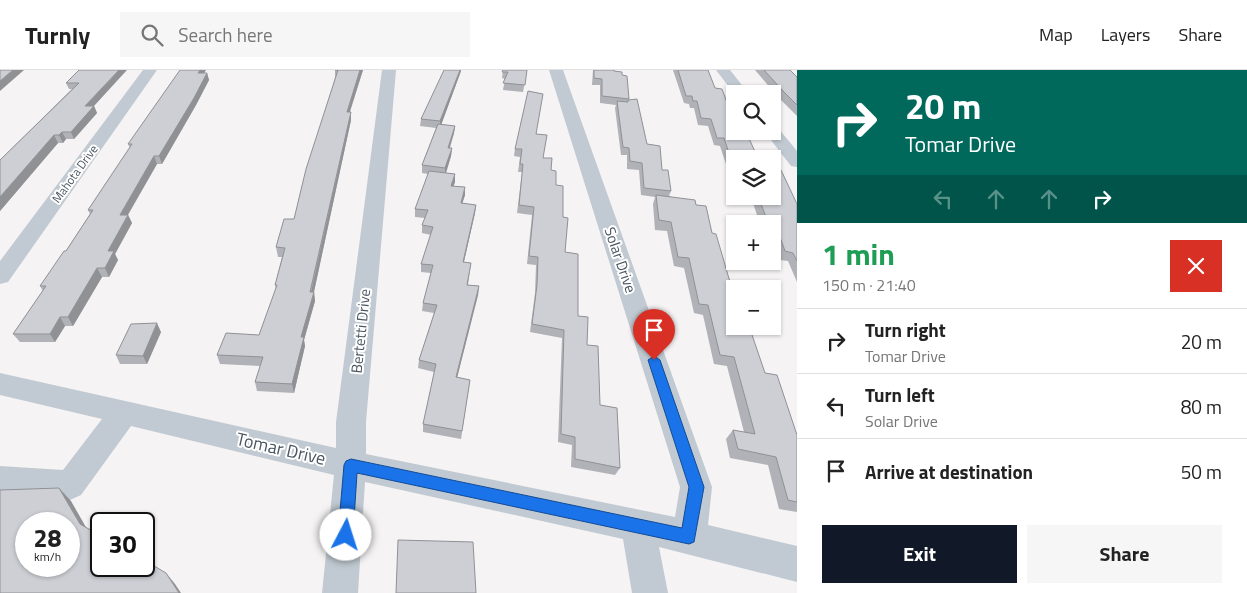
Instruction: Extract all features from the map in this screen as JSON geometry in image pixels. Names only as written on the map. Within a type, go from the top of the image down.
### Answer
[{"type":"street","name":"Mahota Drive","points":[[0,277],[150,70]]},
{"type":"street","name":"Bertetti Drive","points":[[340,593],[351,465],[351,422],[389,70]]},
{"type":"street","name":"Solar Drive","points":[[556,70],[696,487],[689,537]]},
{"type":"street","points":[[723,70],[735,85]]},
{"type":"street","points":[[779,140],[797,162]]},
{"type":"street","name":"Tomar Drive","points":[[0,384],[351,465],[689,537],[797,564]]},
{"type":"street","points":[[0,480],[70,485],[124,413]]},
{"type":"street","points":[[638,526],[650,593]]},
{"type":"building","points":[[0,70],[13,70],[0,81]]},
{"type":"building","points":[[79,70],[119,70],[85,106],[94,106],[71,132],[62,132],[59,135],[54,135],[0,197],[0,160],[79,83],[66,83]]},
{"type":"building","points":[[180,70],[200,70],[198,73],[207,73],[159,156],[154,156],[120,215],[128,215],[108,251],[114,251],[105,268],[97,268],[68,317],[60,317],[50,334],[13,334],[46,286],[40,286],[93,210],[88,210],[132,144],[128,144]]},
{"type":"building","points":[[338,70],[360,70],[347,112],[351,112],[310,292],[314,292],[301,337],[304,337],[292,384],[255,382],[263,357],[217,355],[226,333],[259,335],[277,285],[275,285],[285,248],[276,247],[284,219],[294,219],[306,169]]},
{"type":"building","points":[[444,70],[460,70],[440,121],[421,119]]},
{"type":"building","points":[[503,70],[527,70],[525,85],[503,83],[508,72],[502,72]]},
{"type":"building","points":[[594,70],[614,70],[622,72],[622,75],[627,76],[629,99],[602,96],[602,79],[594,78]]},
{"type":"building","points":[[678,70],[708,70],[715,88],[722,89],[726,100],[726,140],[750,140],[754,150],[728,150],[724,138],[717,138],[711,119],[701,118],[697,101],[693,101],[692,96],[686,96]]},
{"type":"building","points":[[764,70],[790,70],[797,77],[797,105],[781,89],[781,85],[778,85]]},
{"type":"building","points":[[528,91],[543,94],[536,134],[547,135],[543,158],[552,158],[551,170],[556,171],[556,185],[563,186],[563,217],[568,218],[565,252],[578,254],[578,316],[588,317],[587,345],[598,346],[600,405],[617,408],[620,468],[575,459],[575,437],[561,434],[564,330],[532,324],[537,285],[538,257],[529,256],[534,207],[519,205],[523,164],[520,164],[522,149],[515,149]]},
{"type":"building","points":[[637,99],[647,144],[660,146],[662,170],[668,170],[671,191],[644,188],[642,163],[630,161],[629,148],[623,147],[617,101],[628,102],[628,100]]},
{"type":"building","points":[[438,124],[455,126],[448,148],[452,148],[445,168],[422,165]]},
{"type":"building","points":[[781,170],[797,204],[797,261],[793,253],[785,251],[781,240],[781,215],[765,215],[761,205],[781,205]]},
{"type":"building","points":[[429,171],[455,174],[451,186],[465,187],[461,203],[476,205],[463,262],[471,263],[467,285],[479,286],[456,377],[470,380],[462,431],[423,424],[436,364],[419,360],[437,305],[423,303],[433,265],[421,264],[433,227],[422,225],[428,210],[415,209]]},
{"type":"building","points":[[656,195],[695,200],[696,205],[706,206],[712,233],[716,234],[729,280],[726,280],[726,335],[752,335],[765,373],[777,375],[797,435],[797,502],[788,500],[776,457],[738,449],[733,430],[755,434],[734,357],[720,355],[708,305],[699,304],[689,258],[678,257],[671,222],[659,220]]},
{"type":"building","points":[[157,323],[143,356],[116,355],[131,324]]},
{"type":"building","points":[[59,488],[73,512],[15,512],[15,577],[80,577],[80,524],[90,530],[90,577],[155,577],[155,566],[166,573],[179,593],[0,593],[0,490]]},
{"type":"building","points":[[398,540],[473,542],[476,593],[396,593]]},
{"type":"route","points":[[346,535],[351,465],[689,537],[696,487],[654,360]]}]
